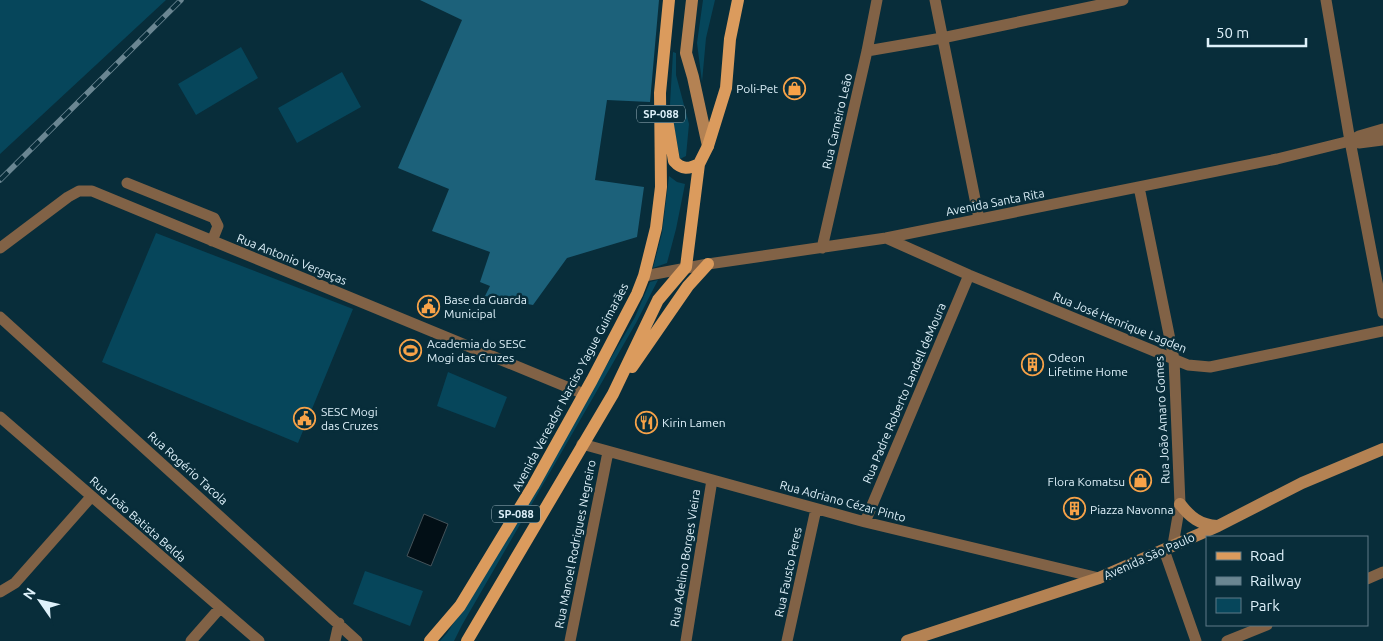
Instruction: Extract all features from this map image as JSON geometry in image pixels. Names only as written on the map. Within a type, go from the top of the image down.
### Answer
[{"type":"main road","name":"Avenida Vereador Narciso Yague Guimarães","points":[[430,641],[460,606],[533,486],[637,294],[644,276],[656,228],[661,187],[660,93],[669,0]]},
{"type":"main road","points":[[692,0],[686,53],[708,146]]},
{"type":"main road","points":[[686,267],[699,164],[708,146],[726,88],[730,39],[738,0]]},
{"type":"main road","points":[[660,93],[668,120],[674,161],[685,169],[699,164]]},
{"type":"main road","points":[[614,391],[688,286],[708,264]]},
{"type":"main road","name":"SP-088","points":[[467,641],[614,391],[658,300],[686,267]]},
{"type":"main road","name":"Avenida São Paulo","points":[[907,641],[1099,578],[1218,526],[1302,483],[1382,451]]},
{"type":"main road","points":[[1180,504],[1186,512],[1200,523],[1218,526]]},
{"type":"street","name":"Rua Carneiro Leão","points":[[822,248],[877,0]]},
{"type":"street","points":[[936,0],[979,219]]},
{"type":"street","points":[[867,51],[942,38],[1124,0]]},
{"type":"street","points":[[1326,0],[1350,141],[1383,313]]},
{"type":"street","name":"Avenida Santa Rita","points":[[644,276],[686,267],[886,238],[1277,159],[1350,141],[1358,136],[1383,129]]},
{"type":"street","name":"Avenida Santa Rita","points":[[1350,141],[1359,144],[1383,140]]},
{"type":"street","points":[[127,183],[214,218],[218,226],[212,241]]},
{"type":"street","name":"Rua João Amaro Gomes","points":[[1139,187],[1174,359],[1180,504],[1169,548]]},
{"type":"street","name":"Rua Antonio Vergaças","points":[[0,248],[68,197],[79,191],[92,191],[584,394]]},
{"type":"street","name":"Rua José Henrique Lagden","points":[[886,238],[969,276],[1188,365],[1210,367],[1383,331]]},
{"type":"street","name":"Rua Padre Roberto Landell deMoura","points":[[865,522],[969,276]]},
{"type":"street","name":"Rua Rogério Tacola","points":[[0,317],[357,641]]},
{"type":"street","name":"Rua João Batista Belda","points":[[0,417],[259,641]]},
{"type":"street","name":"Rua Adriano Cézar Pinto","points":[[582,444],[865,522],[1099,578]]},
{"type":"street","name":"Rua Manoel Rodrigues Negreiro","points":[[570,641],[608,452]]},
{"type":"street","name":"Rua Adelino Borges Vieira","points":[[686,641],[712,480]]},
{"type":"street","points":[[1,592],[15,583],[91,497]]},
{"type":"street","name":"Rua Fausto Peres","points":[[787,641],[816,509]]},
{"type":"street","points":[[1169,548],[1196,641]]},
{"type":"street","points":[[1368,579],[1383,572]]},
{"type":"street","points":[[192,641],[220,608]]},
{"type":"street","points":[[335,641],[339,624]]},
{"type":"street","points":[[1227,641],[1264,626]]},
{"type":"green space","points":[[0,0],[166,0],[0,154]]},
{"type":"green space","points":[[703,0],[715,0],[706,38],[702,82],[697,43]]},
{"type":"green space","points":[[241,47],[258,78],[196,115],[178,84]]},
{"type":"green space","points":[[673,52],[676,53],[676,75],[689,124],[686,156],[680,159],[670,104]]},
{"type":"green space","points":[[342,72],[361,107],[297,143],[278,108]]},
{"type":"green space","points":[[669,176],[677,182],[685,184],[667,263],[653,268],[662,233]]},
{"type":"green space","points":[[156,233],[353,309],[298,443],[102,362]]},
{"type":"green space","points":[[658,280],[636,323],[454,641],[440,641],[470,598],[635,317],[650,282]]},
{"type":"green space","points":[[448,372],[507,397],[495,428],[437,406]]},
{"type":"green space","points":[[365,571],[423,591],[410,626],[353,604]]},
{"type":"shaded area","points":[[420,0],[659,0],[650,102],[607,100],[595,180],[644,187],[637,237],[567,258],[533,305],[485,296],[490,286],[480,282],[490,252],[432,231],[449,189],[398,168],[462,20]]},
{"type":"shaded area","points":[[424,514],[448,524],[431,566],[407,556]]},
{"type":"railway","points":[[0,180],[181,0]]},
{"type":"place","name":"Poli-Pet","points":[[794,88]]},
{"type":"place","name":"Base da Guarda Municipal","points":[[428,306]]},
{"type":"place","name":"Academia do SESC Mogi das Cruzes","points":[[411,350]]},
{"type":"place","name":"Odeon Lifetime Home","points":[[1032,364]]},
{"type":"place","name":"SESC Mogi das Cruzes","points":[[305,418]]},
{"type":"place","name":"Kirin Lamen","points":[[646,422]]},
{"type":"place","name":"Flora Komatsu","points":[[1141,481]]},
{"type":"place","name":"Piazza Navonna","points":[[1074,509]]}]
